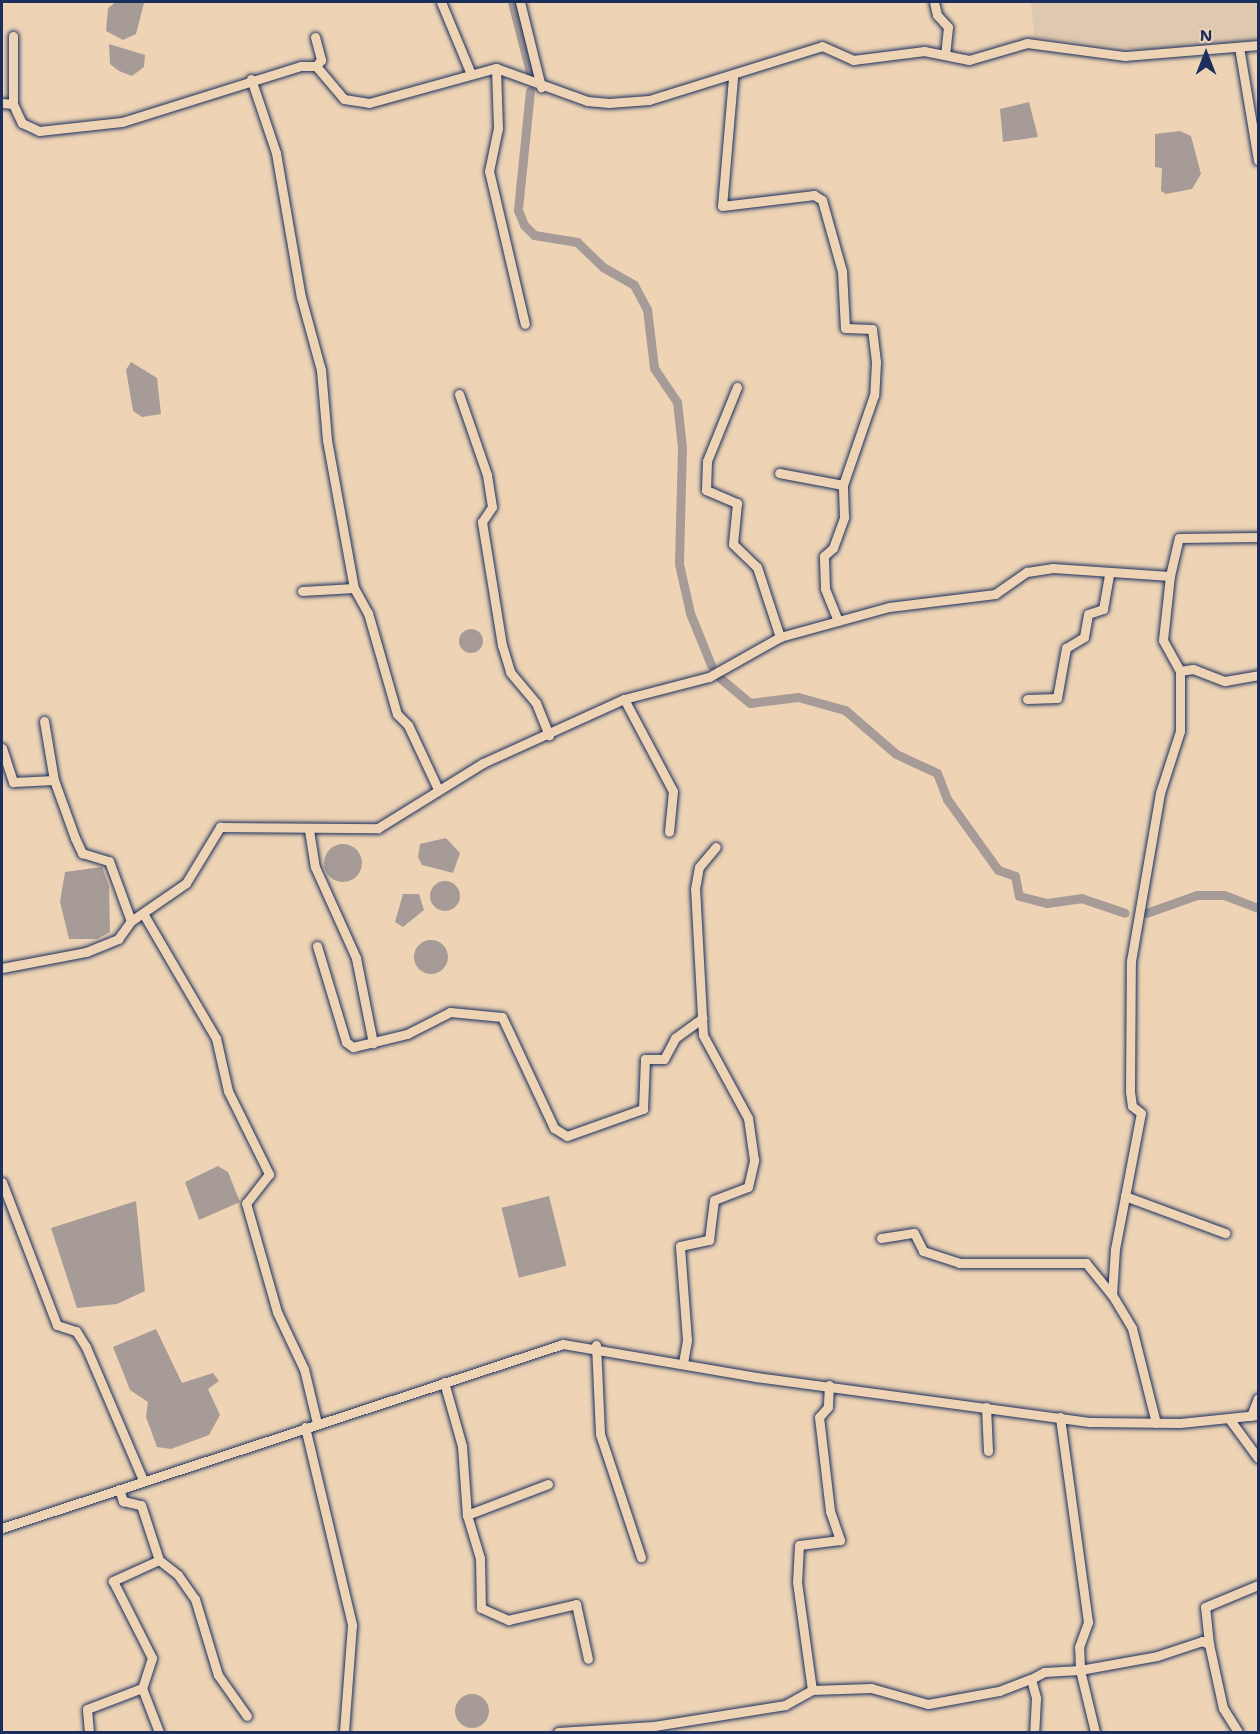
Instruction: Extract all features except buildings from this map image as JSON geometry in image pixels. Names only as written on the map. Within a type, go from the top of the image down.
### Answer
[{"type":"street","points":[[441,2],[471,74]]},
{"type":"street","points":[[520,2],[542,87]]},
{"type":"street","points":[[934,2],[937,15],[948,27],[945,55]]},
{"type":"street","points":[[14,36],[14,104],[22,123],[39,131],[122,122],[250,79],[316,66],[321,60],[315,37]]},
{"type":"street","points":[[316,66],[344,99],[369,103],[496,68],[542,87],[609,103],[650,100],[733,78],[822,46],[853,60],[924,51],[969,60],[1027,43],[1125,56],[1258,45]]},
{"type":"street","points":[[1239,47],[1258,160]]},
{"type":"street","points":[[496,68],[498,128],[489,171],[525,324]]},
{"type":"street","points":[[733,78],[722,206],[814,195],[822,200],[842,271],[845,328],[872,329],[878,384],[843,485],[844,517],[823,566],[838,621]]},
{"type":"street","points":[[250,79],[276,153],[301,297],[321,370],[324,418],[354,588],[368,613],[397,714],[408,725],[438,789]]},
{"type":"street","points":[[2,103],[14,104]]},
{"type":"street","points":[[737,387],[707,461],[706,490],[736,502],[733,544],[757,567],[780,637]]},
{"type":"street","points":[[459,394],[488,486],[492,507],[482,522],[502,645],[510,672],[536,703],[549,735]]},
{"type":"street","points":[[779,473],[843,485]]},
{"type":"street","points":[[1112,1295],[1125,1196],[1142,1113],[1132,1106],[1130,1091],[1131,961],[1160,793],[1180,731],[1180,671],[1163,639],[1170,576],[1179,537],[1258,537]]},
{"type":"street","points":[[2,968],[86,952],[118,939],[131,921],[144,915],[186,883],[220,828],[309,830],[378,828],[438,789],[624,699],[709,677],[780,637],[889,607],[995,594],[1027,572],[1075,567],[1080,573],[1170,576]]},
{"type":"street","points":[[1027,699],[1057,698],[1066,648],[1084,637],[1088,614],[1103,609],[1109,574]]},
{"type":"street","points":[[302,591],[354,588]]},
{"type":"street","points":[[1180,671],[1193,669],[1225,681],[1258,675]]},
{"type":"street","points":[[624,699],[673,791],[669,832]]},
{"type":"street","points":[[44,721],[54,780],[82,853],[109,861],[131,921]]},
{"type":"street","points":[[2,748],[14,782],[54,780]]},
{"type":"street","points":[[309,830],[315,867],[330,890],[358,964],[373,1043]]},
{"type":"street","points":[[683,1363],[687,1340],[680,1246],[709,1240],[714,1200],[748,1187],[754,1160],[748,1118],[703,1035],[695,889],[699,867],[716,847]]},
{"type":"street","points":[[144,915],[216,1038],[228,1091],[269,1174],[246,1203],[277,1312],[304,1369],[317,1423]]},
{"type":"street","points":[[317,946],[346,1042],[353,1047],[407,1034],[450,1012],[502,1017],[554,1128],[573,1136],[643,1109],[645,1059],[664,1059],[675,1038],[703,1018]]},
{"type":"street","points":[[2,1182],[57,1325],[76,1330],[86,1347],[143,1480]]},
{"type":"street","points":[[1125,1196],[1225,1233]]},
{"type":"street","points":[[881,1238],[914,1233],[923,1251],[959,1263],[1086,1263],[1112,1295],[1135,1337],[1156,1423]]},
{"type":"street","points":[[596,1345],[600,1434],[641,1557]]},
{"type":"street","points":[[2,1528],[535,1350],[596,1345],[683,1363],[1060,1417],[1156,1423],[1230,1419],[1255,1415],[1258,1398]]},
{"type":"street","points":[[444,1382],[462,1446],[467,1515],[480,1558],[479,1591],[486,1614],[530,1618],[576,1604],[588,1659]]},
{"type":"street","points":[[812,1690],[797,1582],[799,1545],[840,1540],[830,1511],[819,1417],[828,1407],[829,1385]]},
{"type":"street","points":[[986,1407],[988,1451]]},
{"type":"street","points":[[1060,1417],[1088,1622],[1078,1647],[1080,1670],[1095,1732]]},
{"type":"street","points":[[1230,1419],[1258,1458]]},
{"type":"street","points":[[304,1427],[352,1625],[344,1732]]},
{"type":"street","points":[[467,1515],[548,1484]]},
{"type":"street","points":[[119,1489],[123,1502],[141,1505],[159,1560],[178,1575],[195,1599],[218,1675],[247,1716]]},
{"type":"street","points":[[159,1560],[112,1581],[152,1658],[142,1688],[159,1732]]},
{"type":"street","points":[[1238,1732],[1223,1708],[1209,1644],[1204,1607],[1258,1585]]},
{"type":"street","points":[[558,1732],[654,1726],[785,1705],[812,1690],[871,1688],[928,1704],[1031,1679],[1044,1672],[1080,1670],[1157,1656],[1196,1641],[1209,1644]]},
{"type":"street","points":[[1031,1679],[1036,1698],[1034,1732]]},
{"type":"street","points":[[89,1732],[87,1709],[142,1688]]},
{"type":"shaded area","points":[[116,2],[144,3],[136,34],[123,40],[106,31],[108,8]]},
{"type":"shaded area","points":[[1031,2],[1258,2],[1258,40],[1153,51],[1034,37]]},
{"type":"shaded area","points":[[109,44],[145,55],[144,67],[132,76],[119,71],[110,64]]},
{"type":"shaded area","points":[[1029,102],[1038,137],[1003,142],[1000,109]]},
{"type":"shaded area","points":[[1180,131],[1191,136],[1201,174],[1192,189],[1166,194],[1161,191],[1162,168],[1155,167],[1155,134]]},
{"type":"shaded area","points":[[131,362],[157,378],[161,414],[142,417],[133,411],[126,370]]},
{"type":"shaded area","points":[[471,629],[480,632],[483,641],[480,650],[471,653],[462,650],[459,641],[462,632]]},
{"type":"shaded area","points":[[446,838],[460,853],[453,873],[422,865],[418,857],[420,844]]},
{"type":"shaded area","points":[[343,844],[356,850],[362,863],[356,876],[343,882],[330,876],[324,863],[330,850]]},
{"type":"shaded area","points":[[102,867],[109,886],[110,932],[97,939],[69,939],[60,902],[65,872]]},
{"type":"shaded area","points":[[445,881],[456,885],[460,896],[456,907],[445,911],[434,907],[430,896],[434,885]]},
{"type":"shaded area","points":[[403,894],[419,894],[424,910],[403,927],[395,922]]},
{"type":"shaded area","points":[[431,940],[443,945],[448,957],[443,969],[431,974],[419,969],[414,957],[419,945]]},
{"type":"shaded area","points":[[218,1166],[228,1172],[240,1202],[199,1220],[185,1182]]},
{"type":"shaded area","points":[[549,1196],[566,1266],[519,1278],[501,1208]]},
{"type":"shaded area","points":[[136,1201],[145,1291],[117,1304],[77,1308],[51,1228]]},
{"type":"shaded area","points":[[156,1329],[182,1383],[213,1373],[219,1381],[208,1389],[220,1415],[209,1435],[171,1449],[157,1447],[146,1417],[148,1402],[130,1390],[113,1347]]},
{"type":"shaded area","points":[[472,1694],[484,1699],[489,1711],[484,1723],[472,1728],[460,1723],[455,1711],[460,1699]]},
{"type":"waterway","points":[[512,2],[530,72]]},
{"type":"waterway","points":[[530,91],[518,210],[524,225],[534,235],[577,242],[603,267],[634,285],[647,309],[654,368],[677,402],[682,447],[679,564],[690,613],[711,665]]},
{"type":"waterway","points":[[720,678],[750,703],[798,697],[845,710],[896,754],[937,773],[947,799],[998,870],[1015,876],[1019,896],[1047,903],[1081,898],[1125,913]]},
{"type":"waterway","points":[[1146,913],[1197,895],[1224,895],[1258,908]]}]
